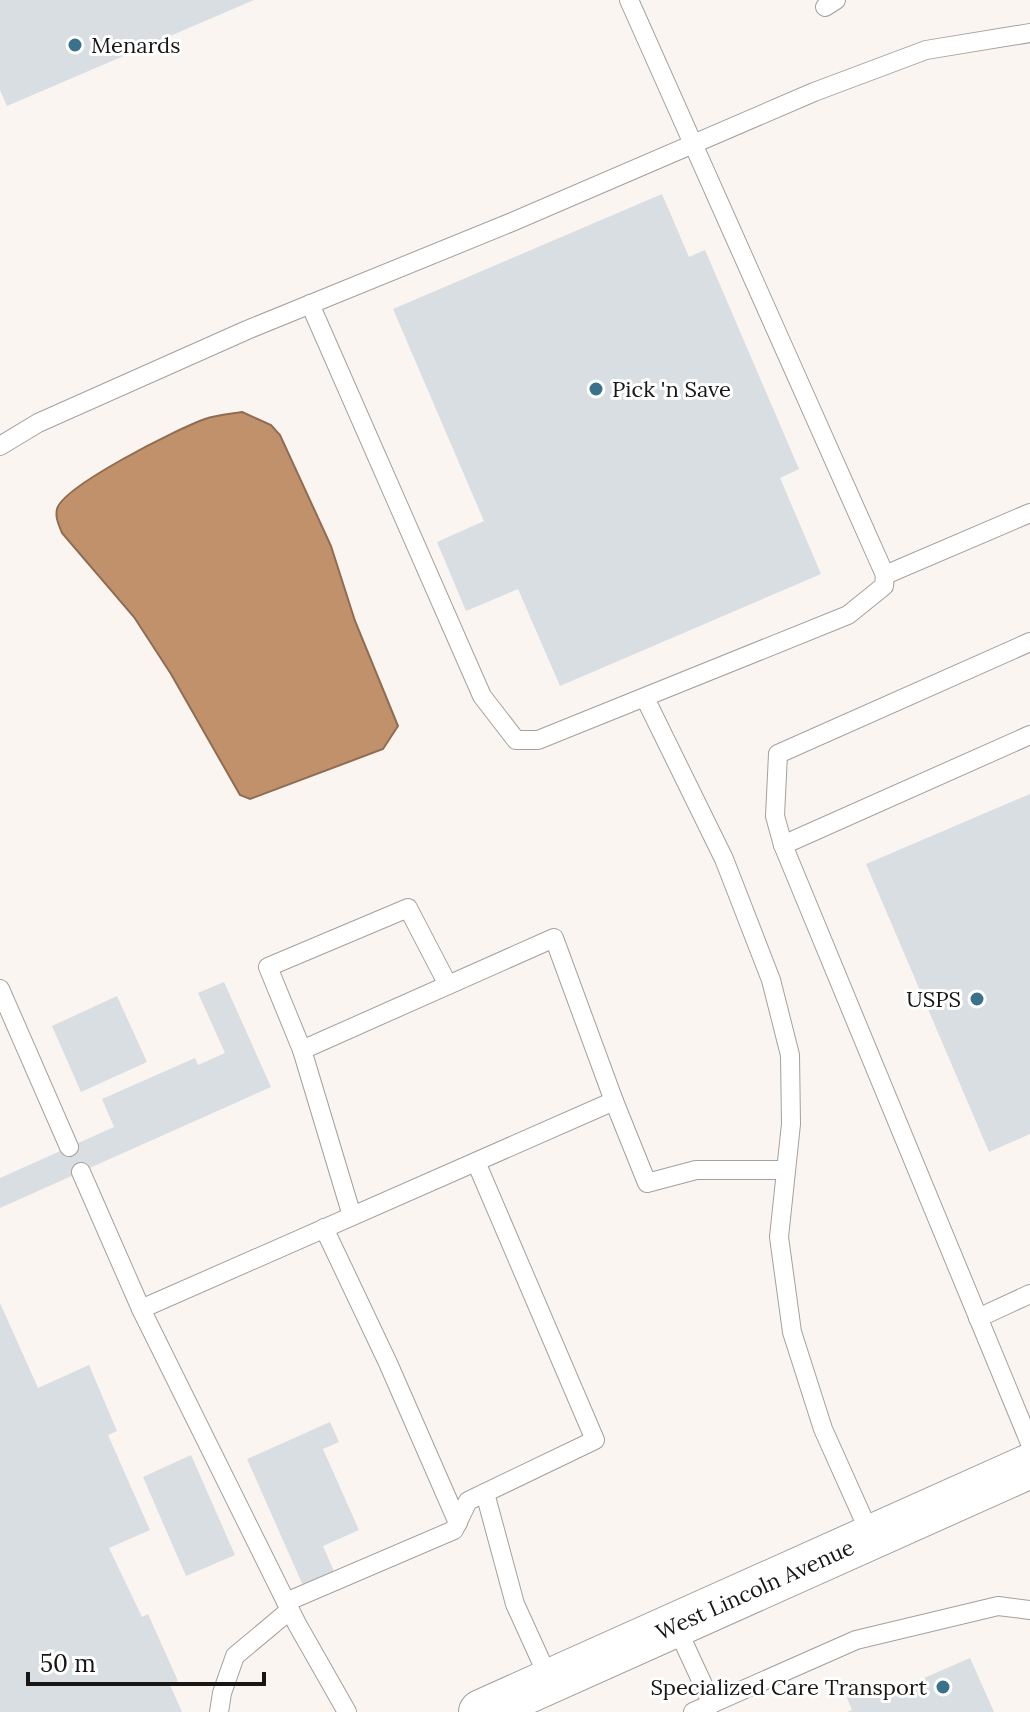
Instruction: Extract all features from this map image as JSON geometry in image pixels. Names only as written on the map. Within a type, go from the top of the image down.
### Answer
[{"type":"main road","name":"West Lincoln Avenue","points":[[481,1712],[1030,1466]]},
{"type":"lane","points":[[310,304],[482,696],[516,740],[538,740],[848,615],[884,586],[885,575],[629,0]]},
{"type":"lane","points":[[0,446],[38,423],[310,304],[814,92],[926,50],[1030,33]]},
{"type":"lane","points":[[885,575],[1030,513]]},
{"type":"lane","points":[[1030,642],[778,754],[775,816],[783,845],[1030,1443]]},
{"type":"lane","points":[[645,698],[724,859],[771,980],[790,1055],[791,1124],[779,1237],[792,1332],[823,1429],[871,1536]]},
{"type":"lane","points":[[783,845],[1030,735]]},
{"type":"lane","points":[[352,1216],[302,1050],[268,967],[408,908],[448,985]]},
{"type":"lane","points":[[302,1050],[554,938],[647,1183],[696,1170],[786,1170]]},
{"type":"lane","points":[[0,989],[69,1147]]},
{"type":"lane","points":[[141,1309],[614,1101]]},
{"type":"lane","points":[[219,1712],[235,1656],[288,1606],[454,1530],[468,1501],[595,1440],[476,1162]]},
{"type":"lane","points":[[81,1172],[141,1309],[288,1606],[347,1712]]},
{"type":"lane","points":[[324,1228],[388,1363],[458,1523]]},
{"type":"lane","points":[[978,1318],[1030,1294]]},
{"type":"lane","points":[[485,1493],[515,1604],[550,1681]]},
{"type":"lane","points":[[693,1712],[856,1640],[998,1606],[1030,1610]]},
{"type":"lane","points":[[675,1624],[712,1704]]},
{"type":"shaded area","points":[[242,412],[271,425],[280,435],[331,546],[355,621],[398,726],[383,749],[250,799],[240,795],[171,674],[134,617],[62,533],[57,515],[57,509],[64,499],[79,486],[124,459],[205,419]]},
{"type":"building","name":"Menards","points":[[0,0],[254,0],[7,106],[0,90]]},
{"type":"building","name":"Pick 'n Save","points":[[662,194],[689,257],[705,250],[799,469],[780,478],[821,574],[560,686],[518,589],[466,611],[437,542],[484,521],[393,309]]},
{"type":"building","name":"USPS","points":[[1030,794],[1030,1134],[989,1152],[866,864]]},
{"type":"building","points":[[224,982],[271,1087],[0,1208],[0,1178],[114,1127],[102,1099],[195,1058],[198,1065],[225,1053],[198,993]]},
{"type":"building","points":[[117,996],[147,1062],[81,1092],[52,1026]]},
{"type":"building","points":[[0,1303],[38,1388],[89,1365],[117,1431],[108,1435],[150,1530],[109,1548],[142,1617],[148,1614],[178,1681],[170,1685],[182,1712],[0,1712]]},
{"type":"building","points":[[330,1422],[339,1442],[323,1449],[359,1530],[323,1546],[336,1576],[305,1590],[247,1459]]},
{"type":"building","points":[[191,1455],[235,1555],[186,1576],[143,1477]]},
{"type":"building","name":"Specialized Care Transport","points":[[970,1658],[994,1712],[847,1712],[852,1710],[845,1693],[870,1682],[878,1698]]},
{"type":"place","name":"Menards","points":[[75,45]]},
{"type":"place","name":"Pick 'n Save","points":[[596,389]]},
{"type":"place","name":"USPS","points":[[977,999]]},
{"type":"place","name":"Specialized Care Transport","points":[[943,1687]]}]
